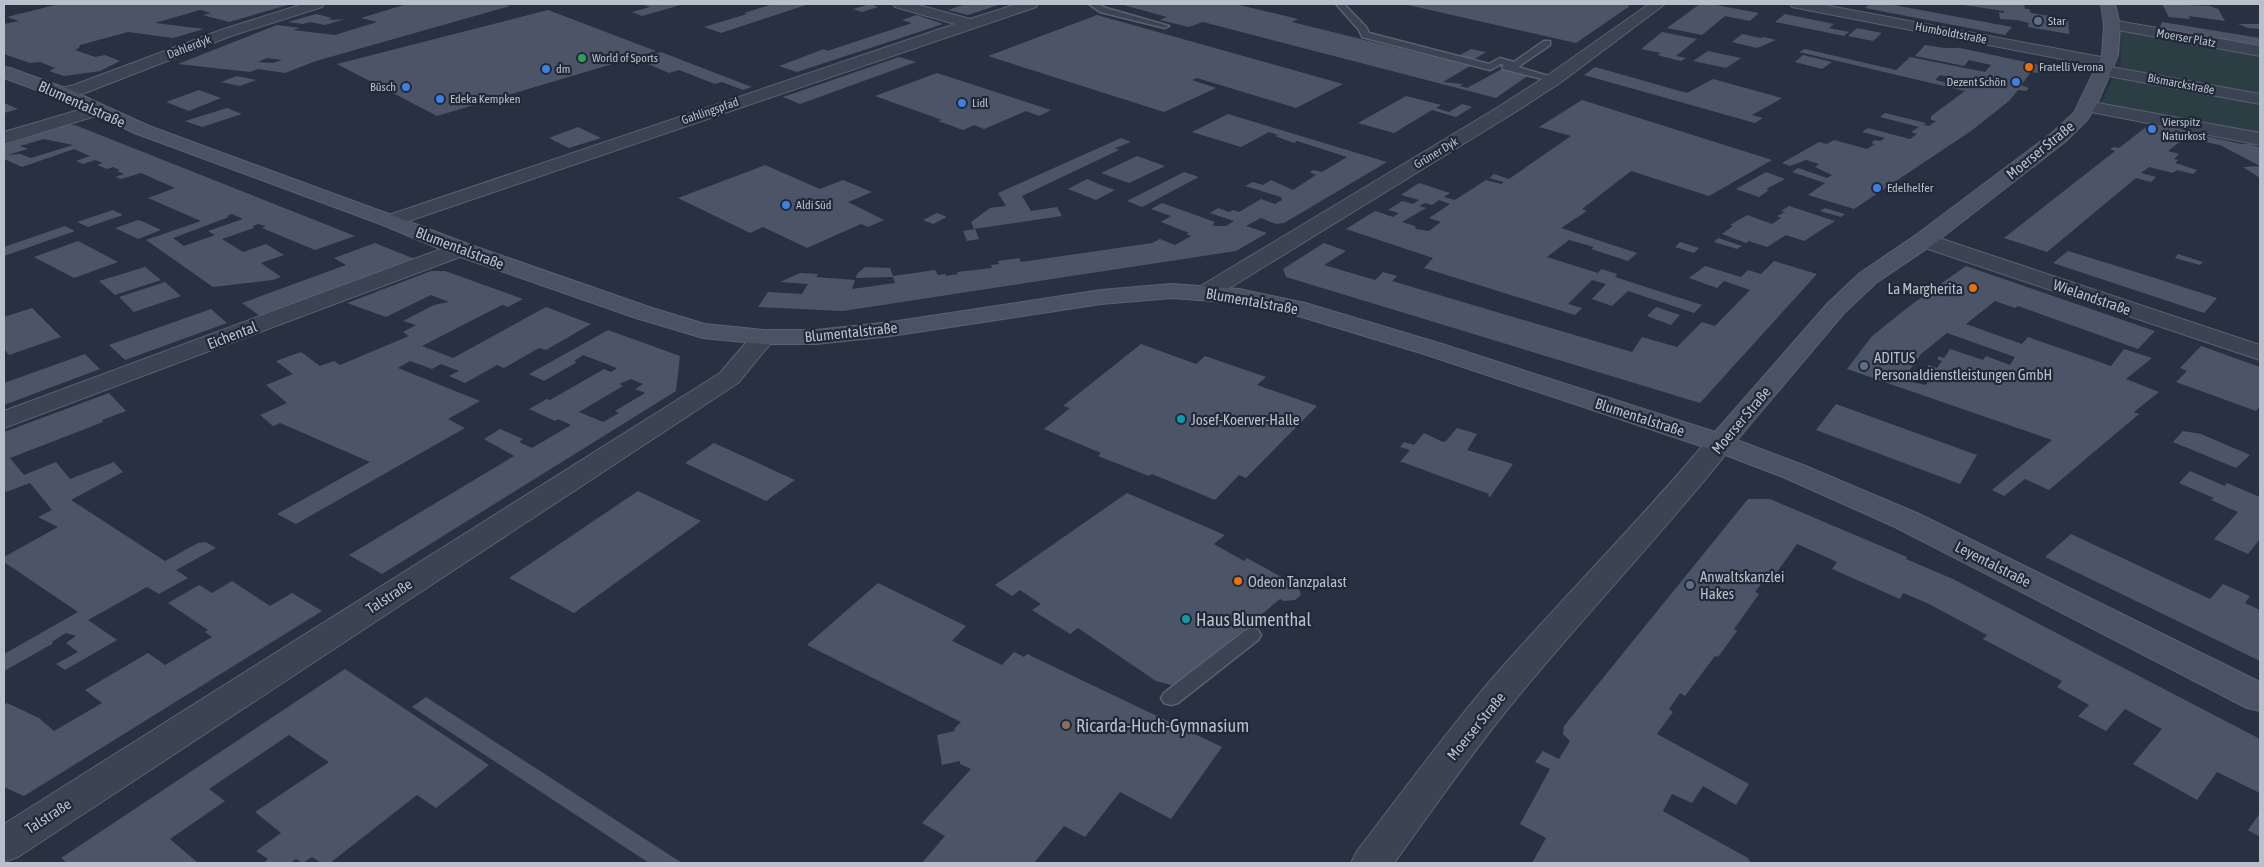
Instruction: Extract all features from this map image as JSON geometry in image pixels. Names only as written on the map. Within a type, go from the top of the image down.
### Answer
[{"type":"main road","name":"Moerser Straße","points":[[1720,443],[1836,308],[1868,278],[1924,240],[2072,126],[2087,106],[2106,62],[2112,25],[2108,4]]},
{"type":"main road","name":"Blumentalstraße","points":[[4,72],[62,94],[143,130],[390,221],[460,249],[644,314],[703,331],[764,337],[816,337],[1139,293],[1172,291],[1207,292],[1270,302],[1433,348],[1720,443]]},
{"type":"main road","name":"Leyentalstraße","points":[[1720,443],[1793,471],[1906,520],[2260,698]]},
{"type":"street","name":"Dahlerdyk","points":[[62,94],[226,33],[317,4]]},
{"type":"street","points":[[900,4],[970,24]]},
{"type":"street","name":"Gahlingspfad","points":[[390,221],[1031,4]]},
{"type":"street","name":"Grüner Dyk","points":[[1207,292],[1554,79],[1658,4]]},
{"type":"street","name":"Humboldtstraße","points":[[1797,4],[2106,62]]},
{"type":"street","name":"Moerser Platz","points":[[2112,25],[2260,51]]},
{"type":"street","points":[[2106,62],[2128,58]]},
{"type":"street","name":"Bismarckstraße","points":[[2106,62],[2260,99]]},
{"type":"street","points":[[2087,106],[2260,140]]},
{"type":"street","points":[[4,138],[96,110]]},
{"type":"street","name":"Wielandstraße","points":[[1924,240],[2260,354]]},
{"type":"street","name":"Eichental","points":[[4,420],[460,249]]},
{"type":"street","name":"Talstraße","points":[[4,845],[728,378],[764,337]]},
{"type":"street","name":"Moerser Straße","points":[[1371,863],[1473,726],[1575,608],[1659,518],[1720,443]]},
{"type":"lane","points":[[1093,4],[1103,10],[1165,26]]},
{"type":"lane","points":[[1340,4],[1363,29],[1365,35],[1490,67],[1500,61],[1516,65],[1547,43]]},
{"type":"lane","points":[[1496,64],[1554,79]]},
{"type":"lane","points":[[1171,698],[1252,635]]},
{"type":"green space","points":[[2120,29],[2260,53],[2260,136],[2100,105],[2121,63]]},
{"type":"building","points":[[59,4],[291,4],[229,22],[203,15],[211,13],[200,10],[155,23],[204,29],[173,38],[128,32],[80,45],[75,50],[95,57],[105,55],[120,61],[100,71],[64,76],[49,71],[55,68],[40,62],[30,63],[4,54],[4,24],[19,21],[7,17]]},
{"type":"building","points":[[407,4],[502,4],[510,6],[316,61],[285,73],[258,69],[250,72],[178,64],[277,25],[300,28],[293,30],[335,35],[377,22],[361,18]],"holes":[[[267,58],[282,60],[273,63],[258,62]]]},
{"type":"building","points":[[684,4],[642,16],[632,12],[650,7],[644,5]]},
{"type":"building","points":[[773,4],[809,4],[721,33],[704,27],[747,14],[744,13]]},
{"type":"building","points":[[870,4],[878,7],[862,12],[853,9]]},
{"type":"building","points":[[966,4],[1001,4],[968,15],[948,10]]},
{"type":"building","points":[[1120,4],[1235,4],[1298,19],[1292,22],[1470,66],[1443,82],[1463,84],[1460,86],[1467,88],[1502,69],[1529,75],[1496,98],[1203,22],[1189,27],[1160,20],[1167,17]]},
{"type":"building","points":[[1624,4],[1630,6],[1576,43],[1408,5]]},
{"type":"building","points":[[1700,4],[1711,4],[1759,13],[1750,21],[1725,16],[1702,35],[1667,28]]},
{"type":"building","points":[[1870,4],[1888,4],[2012,27],[2005,35],[1865,8]]},
{"type":"building","points":[[1957,4],[2024,4],[2025,9],[2029,9],[2031,13],[2068,19],[2069,34],[2028,27],[2029,23],[2017,20],[2000,19],[1999,12],[2004,13],[2004,11]]},
{"type":"building","points":[[2162,4],[2210,6],[2218,9],[2225,21],[2189,16],[2190,19],[2169,17]]},
{"type":"building","points":[[548,10],[656,51],[437,116],[337,64]]},
{"type":"building","points":[[316,14],[332,18],[328,19],[345,19],[325,25],[310,22],[303,24],[288,22]]},
{"type":"building","points":[[1785,14],[1834,24],[1829,28],[1849,32],[1844,36],[1775,22]]},
{"type":"building","points":[[917,15],[943,24],[797,72],[779,66],[824,49],[827,51],[912,23],[902,20]]},
{"type":"building","points":[[1097,15],[1343,84],[1296,108],[1197,78],[1192,80],[1216,88],[1164,112],[988,56]]},
{"type":"building","points":[[2162,22],[2260,38],[2260,46],[2159,29]]},
{"type":"building","points":[[2238,24],[2260,24],[2260,29],[2248,28]]},
{"type":"building","points":[[1857,28],[1882,33],[1873,41],[1848,36]]},
{"type":"building","points":[[1662,32],[1697,39],[1676,56],[1686,58],[1681,61],[1657,55],[1661,53],[1641,49]]},
{"type":"building","points":[[1742,34],[1776,40],[1757,48],[1732,42]]},
{"type":"building","points":[[1925,45],[1960,48],[2044,66],[2039,73],[2031,72],[2021,85],[2029,88],[2026,91],[2018,90],[2009,101],[1971,131],[1854,209],[1808,195],[1825,183],[1792,172],[1798,168],[1827,178],[1832,175],[1815,167],[1819,164],[1806,160],[1790,166],[1782,163],[1819,142],[1827,144],[1834,140],[1867,149],[1875,144],[1871,143],[1875,140],[1880,141],[1885,138],[1862,132],[1868,128],[1910,139],[1917,134],[1911,132],[1919,127],[1880,117],[1885,113],[1926,123],[1924,125],[1929,126],[1936,121],[1931,120],[1931,116],[1965,91],[1799,52],[1805,49],[1896,70],[1910,57],[1985,72],[1991,65],[1969,60],[1964,66],[1915,56]],"holes":[[[1940,75],[1976,84],[1973,87],[1976,87],[1968,88],[1935,80]]]},
{"type":"building","points":[[1471,49],[1486,52],[1473,60],[1458,56]]},
{"type":"building","points":[[1708,51],[1741,58],[1726,68],[1693,61]]},
{"type":"building","points":[[661,52],[752,87],[743,90],[722,82],[715,84],[679,70],[669,73],[636,59]]},
{"type":"building","points":[[1803,55],[1832,62],[1822,69],[1795,62]]},
{"type":"building","points":[[899,57],[916,62],[800,104],[783,97]]},
{"type":"building","points":[[1595,67],[1687,93],[1713,79],[1782,98],[1752,115],[1763,118],[1755,123],[1584,75]]},
{"type":"building","name":"Lidl","points":[[937,73],[1051,110],[1039,116],[1026,111],[984,129],[974,125],[963,130],[938,121],[942,120],[875,96]]},
{"type":"building","points":[[237,76],[256,80],[240,86],[221,82]]},
{"type":"building","points":[[199,90],[221,98],[189,111],[166,102]]},
{"type":"building","points":[[1406,96],[1441,105],[1436,108],[1449,112],[1462,104],[1472,107],[1456,117],[1432,110],[1394,133],[1358,123]]},
{"type":"building","points":[[1582,100],[1772,160],[1709,196],[1631,171],[1582,209],[1587,211],[1561,228],[1637,253],[1628,261],[1591,249],[1594,247],[1569,240],[1547,257],[1598,273],[1601,269],[1617,274],[1615,277],[1702,305],[1694,313],[1628,291],[1612,306],[1592,299],[1606,284],[1592,280],[1568,304],[1582,308],[1575,315],[1424,268],[1433,258],[1346,229],[1375,211],[1393,217],[1399,213],[1388,210],[1402,201],[1413,204],[1419,200],[1401,195],[1419,183],[1450,193],[1444,197],[1455,200],[1486,180],[1501,184],[1504,182],[1489,178],[1494,174],[1509,179],[1571,136],[1539,127]],"holes":[[[1439,200],[1450,204],[1429,218],[1441,222],[1429,231],[1416,229],[1415,226],[1402,222],[1426,208],[1419,206],[1425,203],[1432,205]]]},
{"type":"building","points":[[4,103],[18,109],[4,113]]},
{"type":"building","points":[[227,108],[242,114],[202,127],[185,121]]},
{"type":"building","points":[[1228,114],[1387,162],[1284,223],[1276,224],[1261,218],[1246,226],[1267,233],[1236,251],[843,311],[758,307],[768,292],[802,294],[808,284],[780,282],[800,273],[818,274],[816,277],[855,280],[852,289],[895,283],[893,277],[856,278],[857,274],[865,267],[890,268],[893,276],[935,270],[938,275],[946,274],[946,276],[958,274],[957,272],[992,268],[991,265],[999,264],[998,261],[1019,258],[1021,262],[1152,243],[1160,239],[1175,245],[1191,236],[1186,234],[1189,233],[1161,222],[1171,216],[1151,209],[1162,203],[1215,222],[1212,225],[1226,226],[1234,221],[1210,213],[1218,208],[1229,212],[1233,210],[1239,212],[1261,199],[1275,204],[1282,200],[1281,197],[1245,186],[1253,182],[1263,185],[1271,180],[1293,190],[1316,175],[1310,172],[1313,170],[1322,172],[1347,157],[1297,141],[1294,143],[1269,132],[1241,147],[1192,132]]},
{"type":"building","points":[[2150,124],[2242,144],[2251,144],[2260,148],[2260,166],[2220,145],[2185,138],[2168,151],[2179,154],[2174,159],[2178,160],[2175,163],[2197,170],[2193,174],[2177,170],[2173,173],[2149,167],[2141,173],[2156,177],[2151,182],[2136,178],[2047,252],[2004,238],[2115,151],[2110,149],[2114,147],[2119,148]]},
{"type":"building","points":[[68,125],[75,125],[355,236],[315,250],[262,228],[266,226],[258,224],[253,226],[254,228],[222,239],[243,252],[266,244],[284,255],[261,263],[281,277],[273,280],[213,287],[146,240],[201,221],[148,198],[175,188],[141,173],[121,179],[115,177],[124,174],[113,167],[107,169],[97,165],[103,163],[95,160],[83,164],[76,161],[90,156],[74,149],[22,167],[4,159],[4,145]],"holes":[[[44,139],[73,145],[31,158],[20,154],[7,155],[28,149],[20,146]],[[232,214],[243,219],[208,231],[215,235],[184,246],[173,238],[229,217],[227,216]]]},
{"type":"building","points":[[578,127],[601,138],[569,148],[549,138]]},
{"type":"building","points":[[1121,138],[1131,142],[1115,148],[1119,150],[1022,196],[1031,211],[1057,207],[1062,216],[974,229],[971,222],[990,208],[1006,206],[998,193]]},
{"type":"building","points":[[1137,156],[1165,166],[1129,183],[1101,173]]},
{"type":"building","name":"Aldi Süd","points":[[765,165],[820,189],[843,180],[872,192],[848,202],[884,220],[868,227],[861,224],[807,248],[763,227],[750,233],[678,198]]},
{"type":"building","points":[[2260,166],[2260,178],[2243,167]]},
{"type":"building","points":[[1184,172],[1199,177],[1142,207],[1127,201]]},
{"type":"building","points":[[1766,172],[1785,179],[1766,189],[1769,190],[1759,197],[1736,189]]},
{"type":"building","points":[[1087,179],[1115,190],[1096,200],[1068,189]]},
{"type":"building","points":[[1789,206],[1835,221],[1804,241],[1786,235],[1767,247],[1749,241],[1746,243],[1722,234],[1733,226],[1730,225],[1747,215],[1772,224],[1781,218],[1777,216],[1785,212],[1781,211]]},
{"type":"building","points":[[1825,208],[1845,214],[1841,217],[1820,211]]},
{"type":"building","points":[[113,210],[123,215],[88,227],[77,222]]},
{"type":"building","points":[[937,213],[947,217],[933,224],[923,220]]},
{"type":"building","points":[[138,220],[161,230],[138,239],[115,228]]},
{"type":"building","points":[[65,226],[75,231],[4,256],[4,247]]},
{"type":"building","points":[[975,229],[979,239],[967,241],[963,231]]},
{"type":"building","points":[[1718,238],[1742,246],[1737,249],[1714,242]]},
{"type":"building","points":[[78,241],[118,262],[74,278],[34,257]]},
{"type":"building","points":[[1680,242],[1699,248],[1694,253],[1675,247]]},
{"type":"building","points":[[375,243],[415,259],[260,316],[242,303],[346,265],[334,258]]},
{"type":"building","points":[[1324,243],[1346,251],[1324,265],[1375,280],[1383,272],[1397,276],[1392,281],[1632,352],[1642,337],[1677,347],[1702,322],[1715,326],[1750,290],[1724,281],[1717,288],[1689,278],[1705,266],[1741,277],[1748,270],[1761,274],[1774,261],[1817,274],[1700,403],[1286,277],[1283,269]]},
{"type":"building","points":[[2068,251],[2217,298],[2204,313],[2053,263]]},
{"type":"building","points":[[2178,254],[2203,262],[2200,265],[2175,258]]},
{"type":"building","points":[[1966,266],[2155,331],[2138,349],[2018,306],[2015,308],[1995,301],[1966,324],[2022,344],[2028,337],[2111,366],[2124,349],[2152,358],[2126,379],[2159,392],[2134,412],[2139,414],[2049,490],[2025,479],[2004,496],[1992,490],[2052,440],[1847,369],[1872,336],[1911,305]],"holes":[[[1947,333],[2015,357],[2010,365],[1986,356],[1983,360],[1950,349],[1944,358],[1939,356],[1937,359],[1942,361],[1937,368],[1929,365],[1922,375],[1930,378],[1926,385],[1903,380],[1921,354]]]},
{"type":"building","points":[[145,267],[161,280],[115,295],[99,281]]},
{"type":"building","points":[[431,271],[445,271],[523,299],[508,307],[502,305],[422,346],[453,358],[546,307],[591,324],[546,350],[539,348],[504,368],[497,365],[465,383],[449,376],[459,371],[441,364],[432,369],[410,361],[398,368],[480,401],[448,419],[465,428],[296,524],[277,514],[370,462],[280,423],[273,426],[260,415],[287,403],[266,385],[293,374],[276,361],[301,352],[320,366],[334,361],[340,365],[409,336],[403,332],[416,325],[403,321],[434,305],[449,302],[431,295],[386,317],[347,303]]},
{"type":"building","points":[[165,282],[181,296],[134,312],[119,297]]},
{"type":"building","points":[[1656,307],[1680,315],[1671,325],[1647,316]]},
{"type":"building","points":[[32,308],[61,337],[9,355],[4,349],[4,317]]},
{"type":"building","points":[[211,309],[227,323],[125,360],[109,345]]},
{"type":"building","points":[[608,330],[680,356],[676,391],[382,574],[349,555],[514,456],[484,439],[500,429],[523,439],[519,442],[532,448],[571,425],[558,419],[555,421],[529,409],[547,399],[550,400],[604,369],[611,372],[617,368],[583,355],[574,361],[577,362],[544,381],[529,374]],"holes":[[[631,379],[643,384],[635,389],[645,393],[615,411],[619,413],[603,422],[579,412],[623,386],[619,384]]]},
{"type":"building","name":"Josef-Koerver-Halle","points":[[1141,344],[1196,364],[1205,356],[1266,377],[1257,385],[1317,406],[1246,478],[1239,475],[1215,500],[1152,474],[1149,476],[1098,456],[1101,453],[1044,429],[1070,408],[1063,406]]},
{"type":"building","points":[[2201,346],[2260,367],[2260,406],[2256,411],[2176,382],[2187,371],[2180,368]]},
{"type":"building","points":[[85,354],[100,369],[4,405],[4,383]]},
{"type":"building","points":[[109,393],[126,411],[102,420],[103,422],[10,458],[24,475],[56,462],[70,479],[114,462],[123,472],[71,500],[165,561],[198,543],[206,542],[216,548],[176,570],[188,578],[159,594],[147,587],[88,620],[117,640],[65,670],[56,664],[78,652],[66,643],[76,636],[66,633],[53,641],[52,644],[4,671],[4,654],[78,612],[4,562],[4,557],[58,527],[38,517],[52,510],[30,483],[6,492],[4,489],[4,432]]},
{"type":"building","points":[[1836,404],[1977,455],[1960,484],[1816,430]]},
{"type":"building","points":[[1457,428],[1477,434],[1467,450],[1513,464],[1490,497],[1488,496],[1489,494],[1402,462],[1399,463],[1410,450],[1400,447],[1404,442],[1414,445],[1424,433],[1443,442]]},
{"type":"building","points":[[2183,431],[2201,434],[2250,455],[2236,468],[2173,442]]},
{"type":"building","points":[[714,443],[795,480],[766,501],[685,463]]},
{"type":"building","points":[[2190,471],[2225,486],[2227,483],[2260,497],[2260,539],[2248,554],[2214,539],[2238,512],[2211,500],[2214,498],[2179,483]]},
{"type":"building","points":[[638,491],[701,521],[574,613],[509,578]]},
{"type":"building","points":[[1127,493],[1225,535],[1214,544],[1244,561],[1247,558],[1298,586],[1301,595],[1295,600],[1284,601],[1280,599],[1178,684],[1171,685],[1156,681],[1078,628],[1070,634],[1032,610],[1041,604],[1020,590],[1012,596],[995,585]]},
{"type":"building","points":[[1748,499],[1770,499],[1907,557],[1906,559],[1953,579],[2260,739],[2260,793],[2217,772],[2197,800],[2133,764],[2162,729],[2125,709],[2106,731],[2078,716],[2089,705],[2057,687],[2062,681],[1983,639],[1987,635],[1927,603],[1903,593],[1900,599],[1832,569],[1837,562],[1797,544],[1769,583],[1764,580],[1755,592],[1759,594],[1734,629],[1737,631],[1718,657],[1715,656],[1685,696],[1680,693],[1669,709],[1673,712],[1657,734],[1749,784],[1736,805],[1703,786],[1692,803],[1672,794],[1663,811],[1748,858],[1751,863],[1532,863],[1546,838],[1520,824],[1550,769],[1535,762],[1543,751],[1559,759],[1570,741],[1563,734],[1564,726]]},
{"type":"building","points":[[2071,534],[2210,599],[2223,584],[2250,596],[2245,603],[2260,610],[2260,661],[2045,557]]},
{"type":"building","points":[[232,581],[270,606],[292,593],[322,611],[24,796],[4,787],[4,705],[7,703],[39,718],[54,731],[102,703],[85,690],[148,653],[165,665],[212,637],[205,632],[208,630],[168,603],[199,585],[212,593]]},
{"type":"building","name":"Ricarda-Huch-Gymnasium","points":[[878,583],[966,626],[952,641],[1002,665],[1014,652],[1024,657],[1027,654],[1222,747],[1171,819],[1120,792],[1085,837],[1064,826],[1034,863],[922,863],[945,836],[922,823],[971,769],[960,764],[960,761],[942,765],[937,735],[955,731],[954,729],[961,722],[807,645]]},
{"type":"building","points":[[345,669],[489,765],[436,808],[417,795],[330,863],[321,863],[312,857],[303,863],[296,859],[290,863],[263,863],[268,859],[256,851],[281,833],[255,812],[329,762],[289,735],[209,789],[225,801],[170,839],[198,863],[67,863],[61,858]]},
{"type":"building","points":[[426,697],[682,863],[649,863],[412,707]]},
{"type":"building","points":[[2260,813],[2260,837],[2248,830]]},
{"type":"place","name":"Star","points":[[2038,21]]},
{"type":"place","name":"World of Sports","points":[[582,58]]},
{"type":"place","name":"Fratelli Verona","points":[[2029,67]]},
{"type":"place","name":"dm","points":[[546,69]]},
{"type":"place","name":"Dezent Schön","points":[[2016,82]]},
{"type":"place","name":"Büsch","points":[[406,87]]},
{"type":"place","name":"Edeka Kempken","points":[[440,99]]},
{"type":"place","name":"Lidl","points":[[962,103]]},
{"type":"place","name":"Vierspitz Naturkost","points":[[2152,129]]},
{"type":"place","name":"Edelhelfer","points":[[1877,188]]},
{"type":"place","name":"Aldi Süd","points":[[786,205]]},
{"type":"place","name":"La Margherita","points":[[1973,288]]},
{"type":"place","name":"ADITUS Personaldienstleistungen GmbH","points":[[1864,366]]},
{"type":"place","name":"Josef-Koerver-Halle","points":[[1181,419]]},
{"type":"place","name":"Odeon Tanzpalast","points":[[1238,581]]},
{"type":"place","name":"Anwaltskanzlei Hakes","points":[[1690,585]]},
{"type":"place","name":"Haus Blumenthal","points":[[1186,619]]},
{"type":"place","name":"Ricarda-Huch-Gymnasium","points":[[1066,725]]}]
